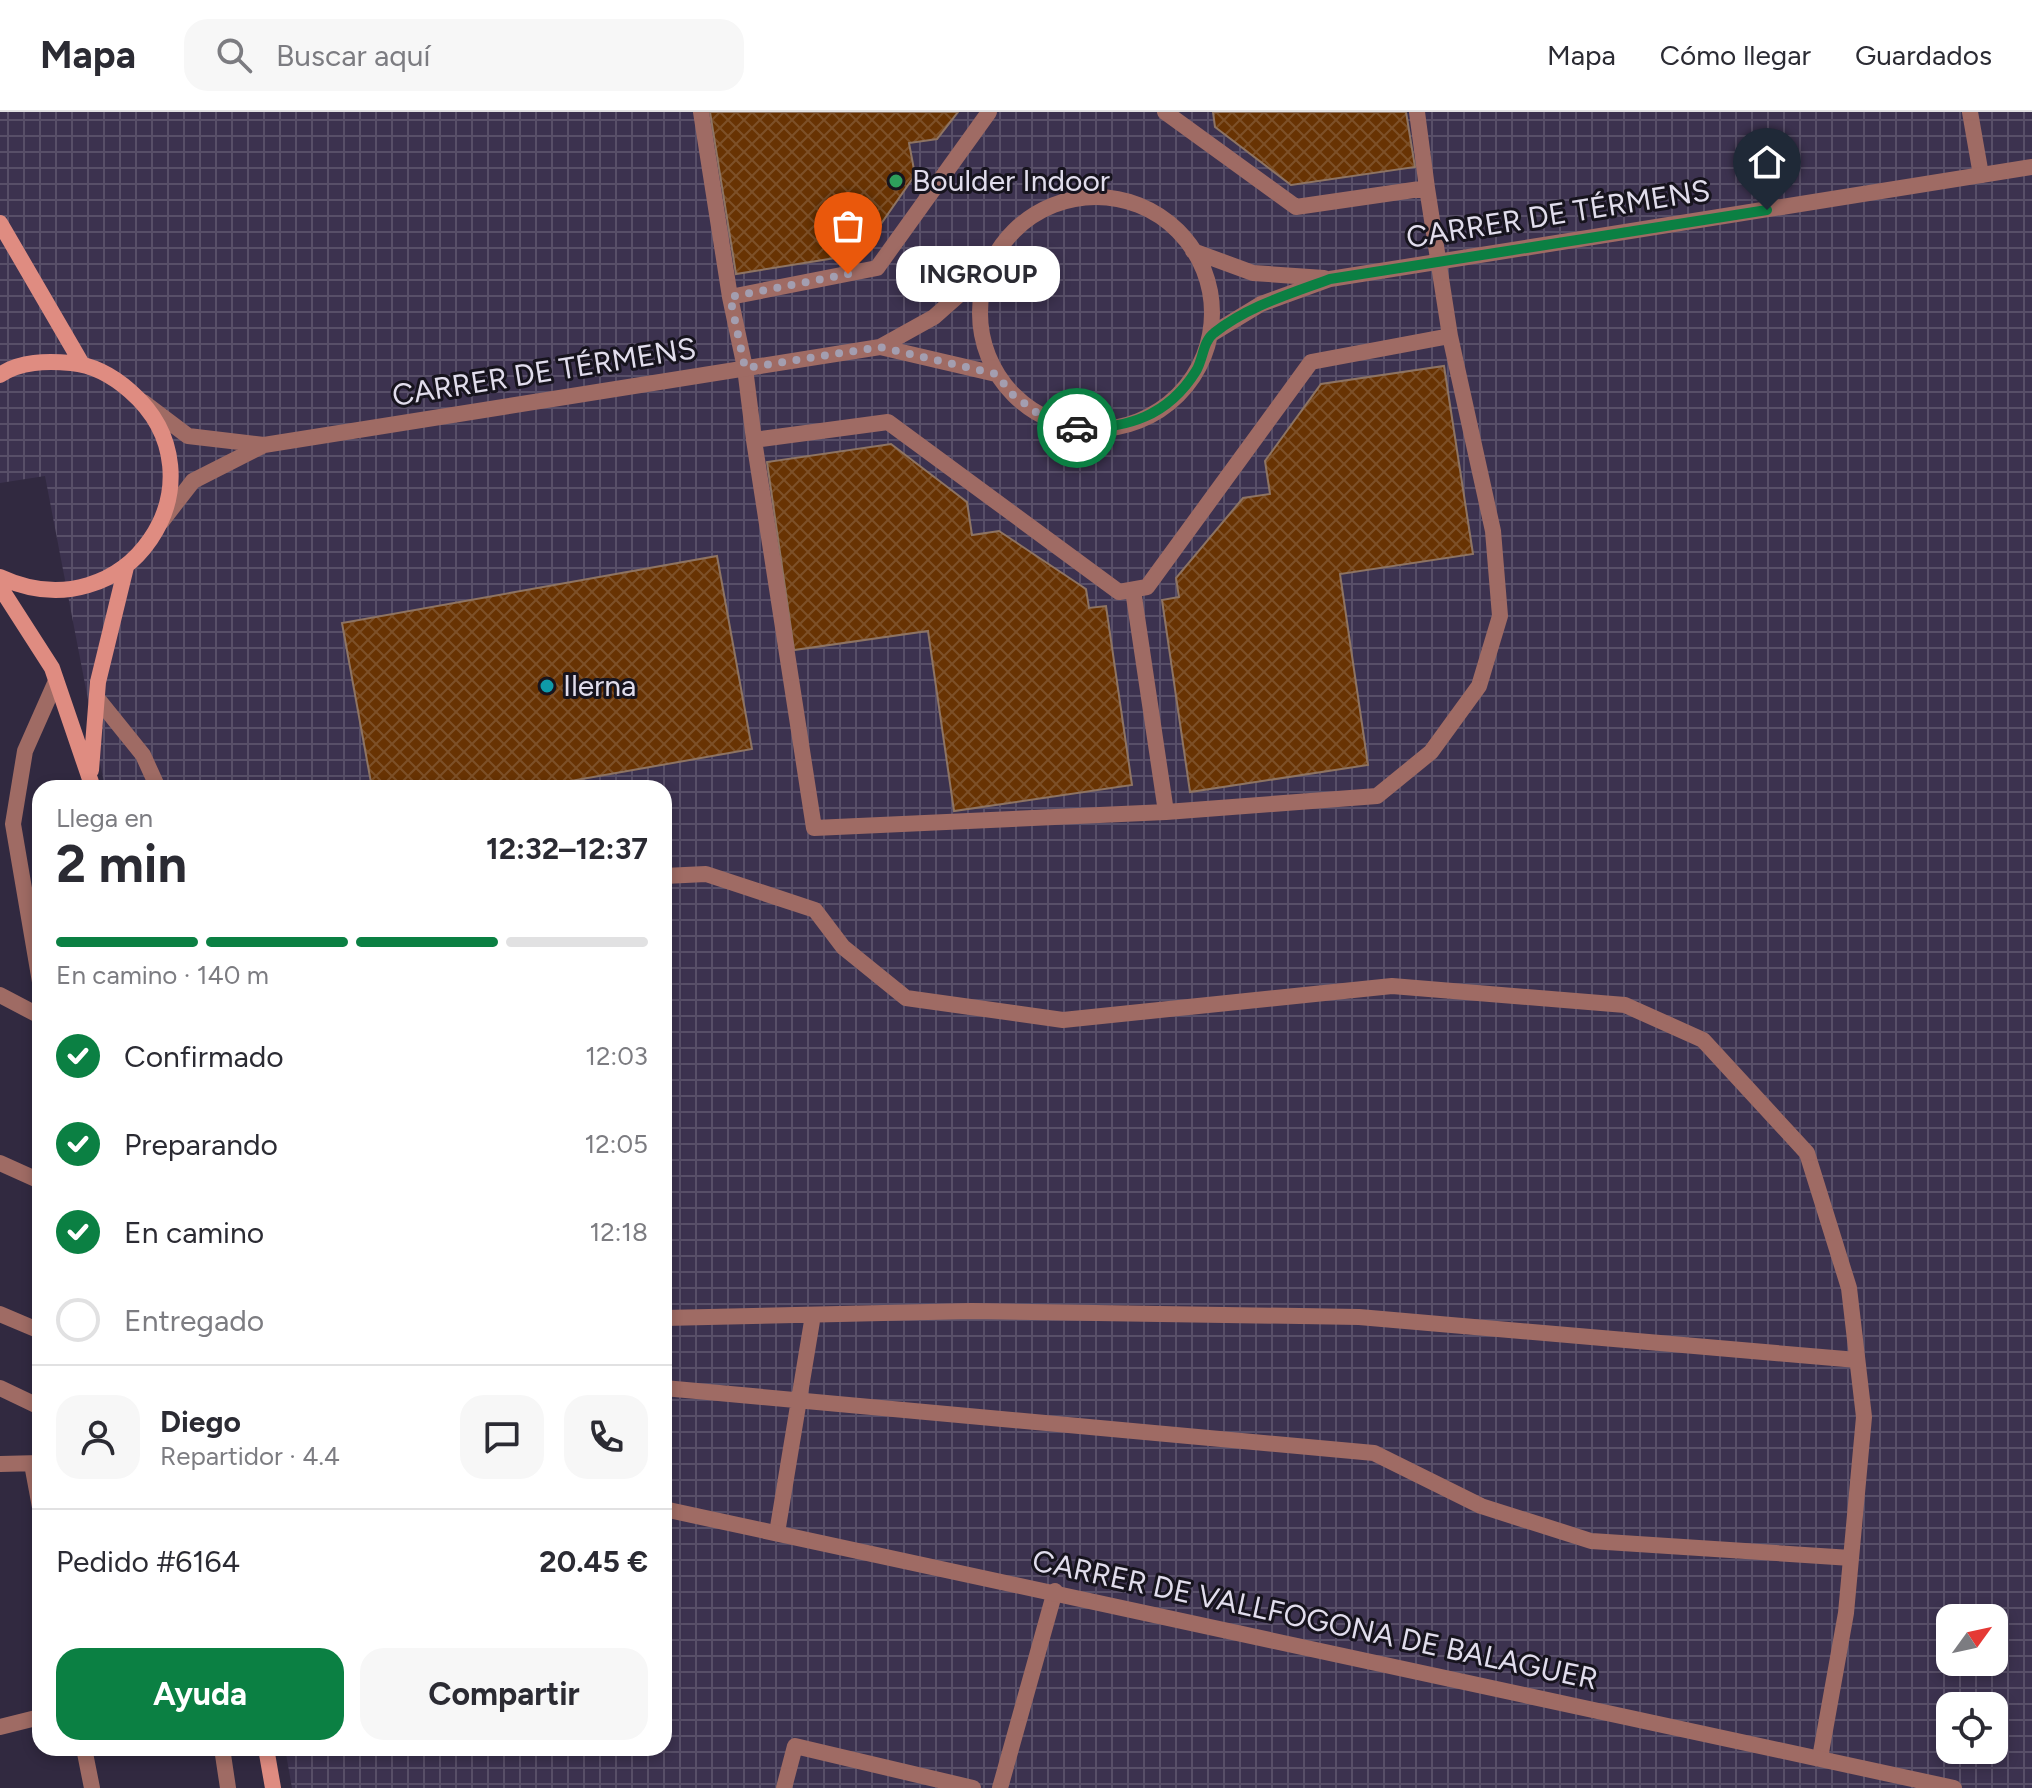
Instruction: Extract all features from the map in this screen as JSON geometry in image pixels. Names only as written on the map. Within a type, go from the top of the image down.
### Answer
[{"type":"street","points":[[701,112],[730,297],[745,368],[814,828],[1166,812],[1377,796],[1431,752],[1479,686],[1500,616],[1495,545],[1450,336],[1417,112]]},
{"type":"street","points":[[730,297],[877,268],[989,112]]},
{"type":"street","points":[[1165,112],[1296,207],[1427,188]]},
{"type":"street","points":[[1970,112],[1981,175]]},
{"type":"street","name":"CARRER DE TÉRMENS","points":[[1210,335],[1261,304],[1330,279],[2032,167]]},
{"type":"street","points":[[1102,197],[1138,205],[1170,223],[1193,251],[1206,277],[1212,305],[1210,335],[1198,369],[1176,398],[1146,418],[1112,429],[1075,428],[1041,416],[1012,394],[996,374],[981,334],[980,301],[987,270],[1006,239],[1033,215],[1066,201],[1102,197]]},
{"type":"street","points":[[0,223],[82,364]]},
{"type":"street","name":"CARRER DE TÉRMENS","points":[[1193,251],[1253,273],[1330,279]]},
{"type":"street","name":"CARRER DE TÉRMENS","points":[[143,402],[188,436],[264,445],[880,347],[934,317],[987,270]]},
{"type":"street","points":[[754,440],[888,422],[1119,592],[1133,590],[1147,587],[1311,362],[1450,336]]},
{"type":"street","name":"CARRER DE TÉRMENS","points":[[880,347],[996,374]]},
{"type":"street","points":[[0,375],[44,361],[82,364],[115,378],[143,402],[160,430],[169,461],[169,494],[160,525],[126,567],[95,585],[60,592],[24,588],[0,577]]},
{"type":"street","name":"CARRER DE TÉRMENS","points":[[160,525],[193,481],[264,445]]},
{"type":"street","points":[[92,780],[97,698],[126,567]]},
{"type":"street","points":[[0,587],[56,681],[92,780]]},
{"type":"street","points":[[1133,590],[1166,812]]},
{"type":"street","points":[[32,935],[13,824],[25,751],[56,681]]},
{"type":"street","points":[[97,698],[143,755],[154,780]]},
{"type":"street","points":[[672,876],[706,874],[815,910],[843,947],[906,998],[1063,1020],[1392,986],[1625,1005],[1703,1040],[1807,1153],[1849,1288],[1864,1417],[1846,1613],[1820,1758]]},
{"type":"street","points":[[0,995],[32,1012]]},
{"type":"street","points":[[0,1163],[32,1177]]},
{"type":"street","points":[[672,1318],[972,1311],[1359,1317],[1857,1360]]},
{"type":"street","points":[[0,1314],[32,1328]]},
{"type":"street","points":[[777,1533],[813,1315]]},
{"type":"street","points":[[0,1388],[32,1403]]},
{"type":"street","points":[[672,1389],[800,1403],[1374,1453],[1481,1506],[1591,1541],[1851,1558]]},
{"type":"street","points":[[0,1464],[32,1462]]},
{"type":"street","name":"CARRER DE VALLFOGONA DE BALAGUER","points":[[672,1511],[1055,1591],[1954,1788]]},
{"type":"street","points":[[1000,1788],[1055,1591]]},
{"type":"street","points":[[0,1727],[32,1719]]},
{"type":"street","points":[[784,1788],[795,1746],[973,1788]]},
{"type":"street","points":[[86,1756],[92,1788]]},
{"type":"street","points":[[223,1756],[228,1788]]},
{"type":"street","points":[[267,1756],[273,1788]]},
{"type":"shaded area","points":[[0,112],[2032,112],[2032,1788],[292,1788],[286,1756],[672,1756],[672,780],[103,780],[45,476],[0,483]]},
{"type":"building","points":[[710,112],[958,112],[937,139],[909,143],[915,175],[860,254],[736,274]]},
{"type":"building","points":[[1213,112],[1406,112],[1415,167],[1291,185],[1215,127]]},
{"type":"building","points":[[1444,366],[1473,554],[1340,574],[1368,765],[1190,792],[1162,600],[1179,597],[1176,578],[1243,498],[1270,494],[1265,461],[1321,384]]},
{"type":"building","points":[[891,444],[967,502],[972,535],[999,531],[1086,589],[1089,608],[1106,606],[1132,785],[954,811],[928,631],[794,650],[767,462]]},
{"type":"building","name":"Ilerna","points":[[717,556],[752,749],[576,780],[371,780],[342,623]]},
{"type":"way so far","points":[[848,274],[730,297],[745,368],[880,347],[996,374],[1012,394],[1041,416],[1077,428]]},
{"type":"place","name":"Boulder Indoor","points":[[896,181]]},
{"type":"place","name":"INGROUP","points":[[848,274]]},
{"type":"place","name":"Ilerna","points":[[547,686]]},
{"type":"route","points":[[1077,428],[1112,429],[1146,418],[1176,398],[1198,369],[1210,335],[1261,304],[1330,279],[1767,210]]}]
